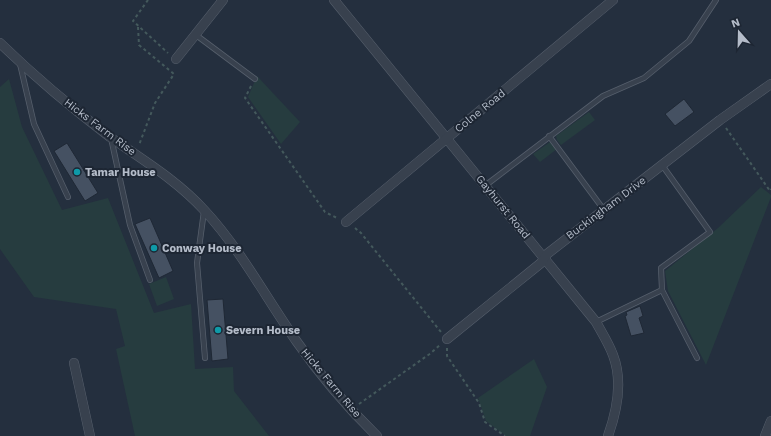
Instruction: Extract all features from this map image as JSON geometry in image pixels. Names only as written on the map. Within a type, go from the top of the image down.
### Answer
[{"type":"street","points":[[176,59],[223,0]]},
{"type":"street","name":"Gayhurst Road","points":[[334,0],[446,139],[486,184],[596,322],[614,355],[619,385],[614,418],[608,436]]},
{"type":"street","name":"Colne Road","points":[[346,222],[613,0]]},
{"type":"street","name":"Hicks Farm Rise","points":[[0,43],[20,62],[110,136],[174,182],[204,210],[228,239],[297,342],[371,434]]},
{"type":"street","name":"Buckingham Drive","points":[[447,339],[547,254],[720,120],[771,84]]},
{"type":"street","points":[[74,363],[90,436]]},
{"type":"street","points":[[765,436],[771,421]]},
{"type":"lane","points":[[486,184],[603,96],[644,78],[689,41],[716,0]]},
{"type":"lane","points":[[196,35],[255,79]]},
{"type":"lane","points":[[20,62],[34,124],[68,197]]},
{"type":"lane","points":[[110,136],[130,225],[150,280]]},
{"type":"lane","points":[[549,136],[604,210]]},
{"type":"lane","points":[[662,165],[710,232],[661,268],[662,290],[697,358]]},
{"type":"lane","points":[[204,210],[197,263],[205,358]]},
{"type":"lane","points":[[596,322],[662,290]]},
{"type":"path","points":[[148,0],[133,21],[176,59]]},
{"type":"path","points":[[136,154],[155,103],[174,74],[139,45],[138,27]]},
{"type":"path","points":[[255,79],[245,98],[324,212],[346,222],[361,233],[447,339],[447,356],[479,403],[485,422],[505,436]]},
{"type":"path","points":[[720,120],[770,191],[771,189]]},
{"type":"path","points":[[351,409],[431,353],[447,339]]},
{"type":"green space","points":[[257,76],[300,122],[281,144],[248,97]]},
{"type":"green space","points":[[9,79],[22,127],[62,210],[108,198],[154,313],[191,304],[195,369],[233,367],[234,391],[269,436],[135,436],[116,349],[125,346],[116,309],[34,297],[0,249],[0,87]]},
{"type":"green space","points":[[589,112],[595,120],[561,145],[556,136]]},
{"type":"green space","points":[[550,142],[557,149],[540,162],[533,154]]},
{"type":"green space","points":[[761,187],[771,195],[771,197],[706,365],[668,291],[665,271],[718,228]]},
{"type":"green space","points":[[166,277],[174,299],[157,306],[149,284]]},
{"type":"green space","points":[[534,359],[547,387],[530,436],[506,436],[486,421],[478,398]]},
{"type":"building","points":[[684,99],[694,112],[675,126],[665,114]]},
{"type":"building","name":"Tamar House","points":[[67,143],[98,193],[85,201],[54,151]]},
{"type":"building","name":"Conway House","points":[[150,218],[173,271],[159,278],[135,224]]},
{"type":"building","name":"Severn House","points":[[223,299],[228,359],[212,361],[207,300]]},
{"type":"building","points":[[640,306],[643,316],[639,318],[644,333],[631,336],[625,316],[627,315],[626,312]]},
{"type":"place","name":"Tamar House","points":[[77,172]]},
{"type":"place","name":"Conway House","points":[[154,248]]},
{"type":"place","name":"Severn House","points":[[218,330]]}]
